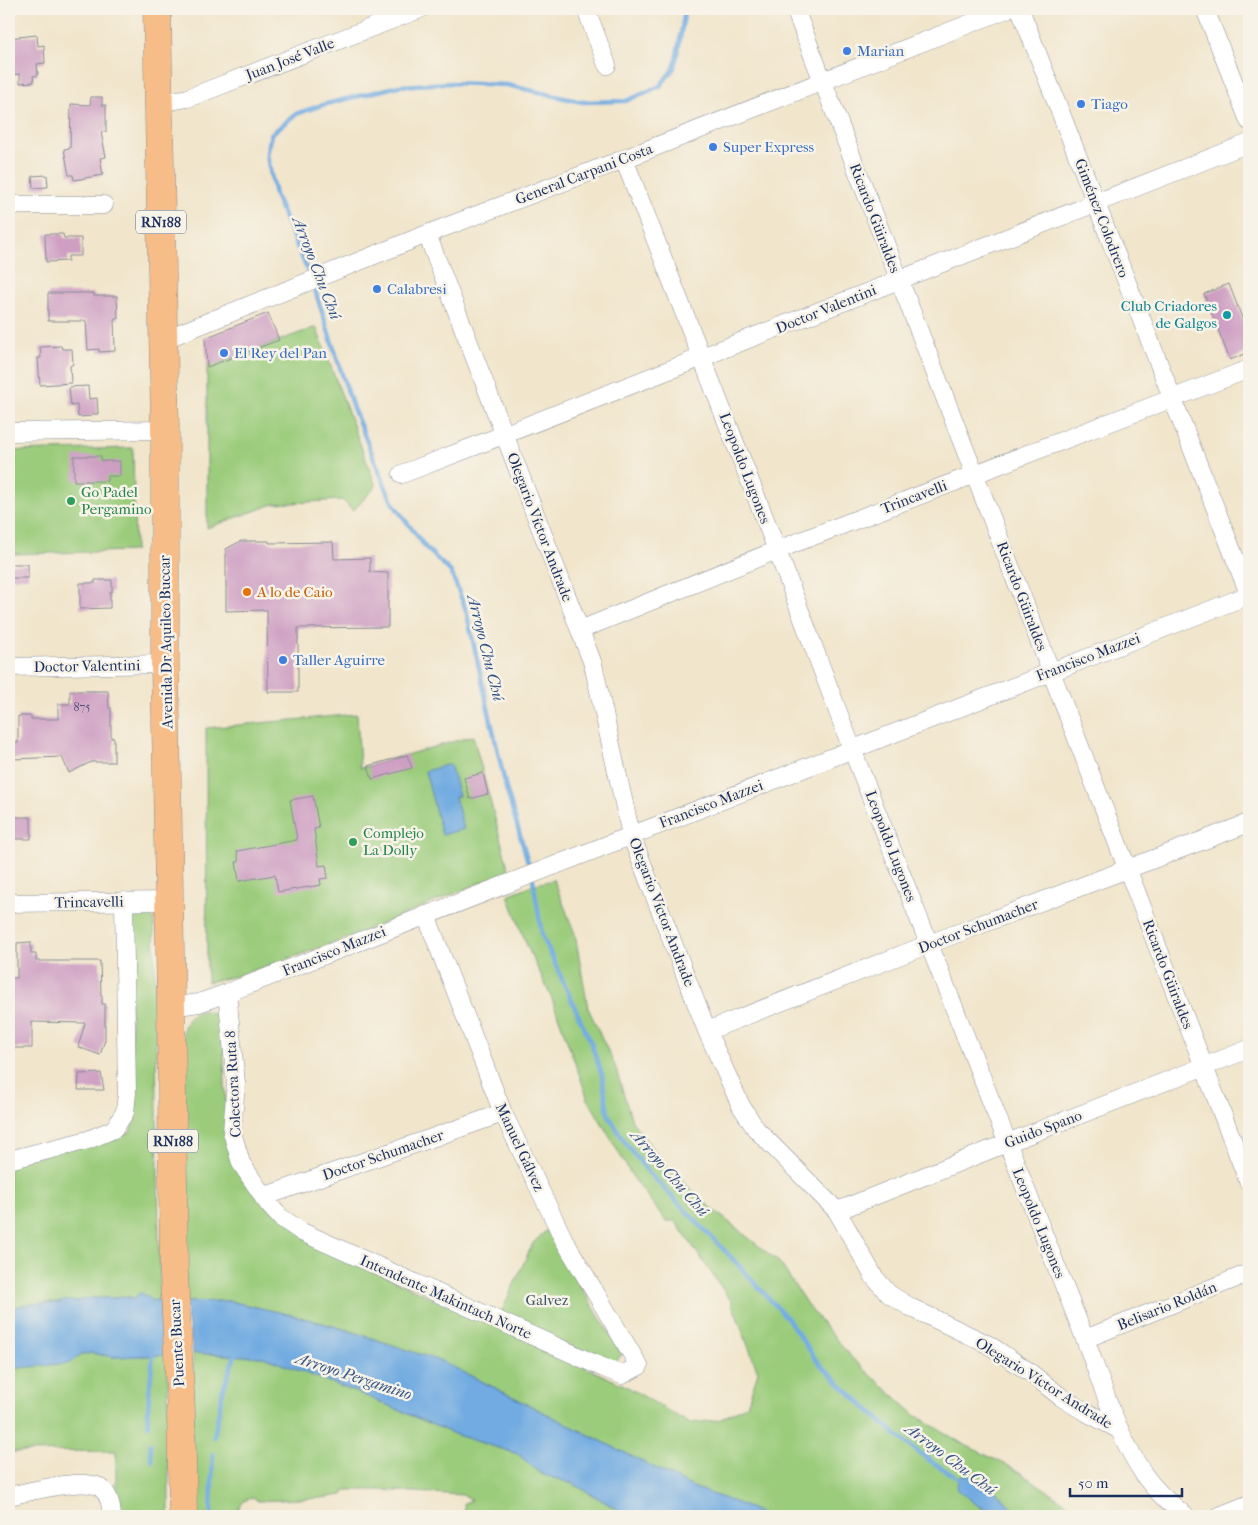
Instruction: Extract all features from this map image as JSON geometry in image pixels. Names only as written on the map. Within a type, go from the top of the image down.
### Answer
[{"type":"highway","name":"Avenida Dr Aquileo Buccar","points":[[157,9],[165,430],[165,664],[170,901],[174,1274]]},
{"type":"highway","name":"Puente Bucar","points":[[174,1274],[183,1516]]},
{"type":"street","name":"Juan José Valle","points":[[159,103],[188,98],[420,9]]},
{"type":"street","points":[[586,9],[607,65]]},
{"type":"street","name":"Ricardo Güiraldes","points":[[795,9],[1249,1183]]},
{"type":"street","name":"General Carpani Costa","points":[[163,340],[427,234],[1007,9]]},
{"type":"street","name":"Giménez Colodrero","points":[[1020,9],[1249,594]]},
{"type":"street","points":[[1205,9],[1249,121]]},
{"type":"street","name":"Doctor Valentini","points":[[402,474],[703,358],[899,279],[1249,143]]},
{"type":"street","name":"Leopoldo Lugones","points":[[624,159],[703,358],[852,749],[1120,1430],[1144,1474],[1166,1500],[1186,1516]]},
{"type":"street","points":[[9,205],[104,205]]},
{"type":"street","name":"Olegario Víctor Andrade","points":[[427,234],[593,664],[631,835],[707,1031],[741,1106],[756,1129],[837,1211],[874,1277],[889,1294],[910,1307],[989,1345],[1061,1397],[1120,1430]]},
{"type":"street","name":"Trincavelli","points":[[580,630],[777,550],[1249,369]]},
{"type":"street","points":[[9,432],[165,430]]},
{"type":"street","name":"Francisco Mazzei","points":[[171,1007],[200,1003],[227,993],[1249,594]]},
{"type":"street","name":"Doctor Valentini","points":[[9,667],[165,664]]},
{"type":"street","name":"Doctor Schumacher","points":[[707,1031],[929,944],[1249,823]]},
{"type":"street","points":[[9,1160],[88,1140],[114,1129],[125,1112],[127,1093],[124,901]]},
{"type":"street","name":"Trincavelli","points":[[9,903],[170,901]]},
{"type":"street","name":"Manuel Gálvez","points":[[426,915],[502,1113],[564,1240],[639,1366]]},
{"type":"street","name":"Colectora Ruta 8","points":[[227,993],[236,1083],[232,1132],[241,1163],[263,1197]]},
{"type":"street","name":"Guido Spano","points":[[837,1211],[1249,1050]]},
{"type":"street","name":"Doctor Schumacher","points":[[263,1197],[502,1113]]},
{"type":"street","name":"Intendente Makintach Norte","points":[[263,1197],[280,1217],[302,1232],[604,1368],[622,1375],[639,1366]]},
{"type":"street","name":"Belisario Roldán","points":[[1085,1339],[1249,1273]]},
{"type":"street","points":[[9,1496],[82,1483],[100,1487],[109,1497],[112,1516]]},
{"type":"street","points":[[1219,1516],[1249,1504]]},
{"type":"green space","points":[[316,327],[376,486],[353,511],[342,500],[274,504],[207,528],[207,367]]},
{"type":"green space","name":"Go Padel Pergamino","points":[[133,448],[135,551],[9,554],[9,451]]},
{"type":"green space","name":"Complejo La Dolly","points":[[357,714],[360,768],[473,736],[509,871],[340,941],[237,976],[207,982],[206,728]]},
{"type":"green space","points":[[554,880],[575,934],[588,1008],[615,1066],[632,1121],[664,1164],[710,1207],[780,1263],[808,1306],[852,1358],[915,1415],[963,1444],[1013,1468],[1078,1511],[1090,1516],[1019,1516],[998,1493],[977,1505],[996,1516],[768,1516],[695,1488],[443,1362],[348,1330],[296,1316],[229,1301],[185,1302],[183,1030],[190,1017],[195,1013],[206,1011],[218,1017],[223,1023],[226,1117],[232,1153],[308,1241],[626,1386],[689,1423],[719,1420],[747,1405],[758,1372],[731,1301],[675,1221],[666,1221],[632,1176],[588,1099],[552,999],[527,946],[508,895],[535,884]]},
{"type":"green space","points":[[140,912],[148,914],[154,920],[160,1299],[153,1301],[122,1296],[30,1304],[9,1308],[9,1163],[86,1145],[131,1132],[133,1109],[129,921]]},
{"type":"green space","name":"Galvez","points":[[549,1228],[573,1274],[622,1354],[615,1363],[498,1319],[533,1243]]},
{"type":"green space","points":[[91,1353],[114,1357],[168,1355],[169,1516],[120,1516],[116,1490],[116,1451],[9,1452],[9,1369]]},
{"type":"green space","points":[[193,1353],[263,1357],[364,1395],[454,1434],[518,1454],[541,1474],[574,1484],[629,1516],[465,1516],[464,1503],[472,1500],[463,1495],[382,1490],[345,1490],[343,1495],[321,1498],[258,1501],[253,1497],[244,1501],[233,1516],[192,1516]]},
{"type":"water","points":[[450,764],[459,796],[455,797],[464,829],[442,835],[425,771]]},
{"type":"water","points":[[142,1293],[153,1301],[160,1299],[168,1355],[114,1357],[91,1353],[78,1356],[70,1363],[9,1369],[9,1308],[30,1304],[78,1301],[90,1298],[116,1298],[122,1296],[135,1299],[138,1294]]},
{"type":"water","name":"Arroyo Pergamino","points":[[229,1301],[347,1330],[443,1362],[695,1488],[768,1516],[629,1516],[574,1484],[541,1474],[518,1454],[454,1434],[364,1395],[263,1357],[193,1353],[185,1302]]},
{"type":"water","points":[[967,1474],[998,1493],[1019,1516],[996,1516],[977,1505],[957,1489],[958,1477]]},
{"type":"building","points":[[37,35],[38,46],[44,45],[45,63],[37,64],[38,75],[33,76],[34,82],[20,83],[20,74],[9,75],[9,38]]},
{"type":"building","points":[[91,97],[102,97],[102,105],[106,105],[106,132],[101,132],[106,157],[100,158],[103,175],[74,180],[73,175],[69,175],[64,149],[70,148],[71,104],[90,105]]},
{"type":"building","points":[[47,175],[48,187],[33,188],[32,176]]},
{"type":"building","points":[[45,234],[63,234],[64,238],[81,238],[81,256],[68,256],[68,261],[46,262]]},
{"type":"building","name":"Club Criadores de Galgos","points":[[1229,284],[1249,336],[1249,352],[1230,360],[1204,294]]},
{"type":"building","points":[[48,293],[94,293],[94,296],[117,296],[118,319],[114,319],[115,351],[99,352],[99,349],[88,350],[86,321],[48,321]]},
{"type":"building","name":"El Rey del Pan","points":[[268,313],[279,340],[207,367],[205,338]]},
{"type":"building","points":[[61,346],[62,349],[72,349],[71,383],[40,385],[38,358],[41,358],[40,347]]},
{"type":"building","points":[[88,386],[89,399],[97,398],[98,414],[78,417],[77,405],[71,406],[69,387]]},
{"type":"building","points":[[74,456],[101,456],[101,461],[120,461],[120,476],[107,476],[107,481],[74,481]]},
{"type":"building","name":"Taller Aguirre","points":[[241,541],[269,541],[269,543],[333,542],[334,559],[370,558],[370,572],[388,573],[388,627],[298,628],[298,692],[268,692],[267,610],[226,611],[226,549]]},
{"type":"building","points":[[10,564],[28,564],[28,578],[11,578]]},
{"type":"building","points":[[95,580],[112,580],[110,608],[80,609],[80,583],[95,583]]},
{"type":"building","points":[[70,691],[108,691],[109,708],[111,708],[111,738],[114,738],[114,762],[91,762],[69,773],[62,757],[12,759],[12,743],[18,743],[18,716],[31,716],[31,719],[58,719],[58,704],[70,704]]},
{"type":"building","points":[[407,755],[412,768],[372,779],[368,766]]},
{"type":"building","points":[[483,773],[488,794],[470,799],[464,778]]},
{"type":"building","points":[[313,796],[319,828],[314,829],[319,866],[326,865],[328,878],[320,879],[321,885],[278,892],[275,875],[239,881],[236,862],[239,862],[237,851],[297,840],[290,800]]},
{"type":"building","points":[[11,817],[31,817],[31,839],[9,839],[9,822],[11,822]]},
{"type":"building","points":[[31,942],[31,954],[36,954],[36,961],[100,961],[101,996],[102,1004],[105,1004],[105,1040],[100,1055],[78,1047],[85,1023],[32,1022],[32,1048],[10,1048],[9,978],[17,978],[17,943]]},
{"type":"building","points":[[101,1073],[104,1090],[78,1090],[79,1074]]},
{"type":"waterway","name":"Arroyo Chu Chú","points":[[310,276],[275,195],[267,155],[271,134],[296,114],[322,105],[399,86],[449,83],[507,85],[582,102],[626,101],[660,86],[674,68],[685,9]]},
{"type":"waterway","name":"Arroyo Chu Chú","points":[[313,284],[353,408],[392,502],[426,548],[451,572],[466,610],[506,788],[531,872]]},
{"type":"waterway","name":"Arroyo Chu Chú","points":[[533,879],[542,935],[591,1043],[602,1075],[608,1114],[624,1141],[647,1171],[788,1319],[816,1360],[894,1433],[926,1458],[962,1481]]},
{"type":"waterway","points":[[148,1425],[153,1351]]},
{"type":"waterway","points":[[214,1437],[223,1390],[236,1352]]},
{"type":"waterway","points":[[150,1444],[152,1461]]},
{"type":"waterway","points":[[211,1516],[213,1454]]},
{"type":"place","name":"Marian","points":[[847,51]]},
{"type":"place","name":"Tiago","points":[[1081,104]]},
{"type":"place","name":"Super Express","points":[[713,147]]},
{"type":"place","name":"Calabresi","points":[[377,289]]},
{"type":"place","name":"Club Criadores de Galgos","points":[[1227,315]]},
{"type":"place","name":"El Rey del Pan","points":[[224,353]]},
{"type":"place","name":"Go Padel Pergamino","points":[[71,501]]},
{"type":"place","name":"A lo de Caio","points":[[247,592]]},
{"type":"place","name":"Taller Aguirre","points":[[283,660]]},
{"type":"place","name":"Complejo La Dolly","points":[[353,842]]}]
